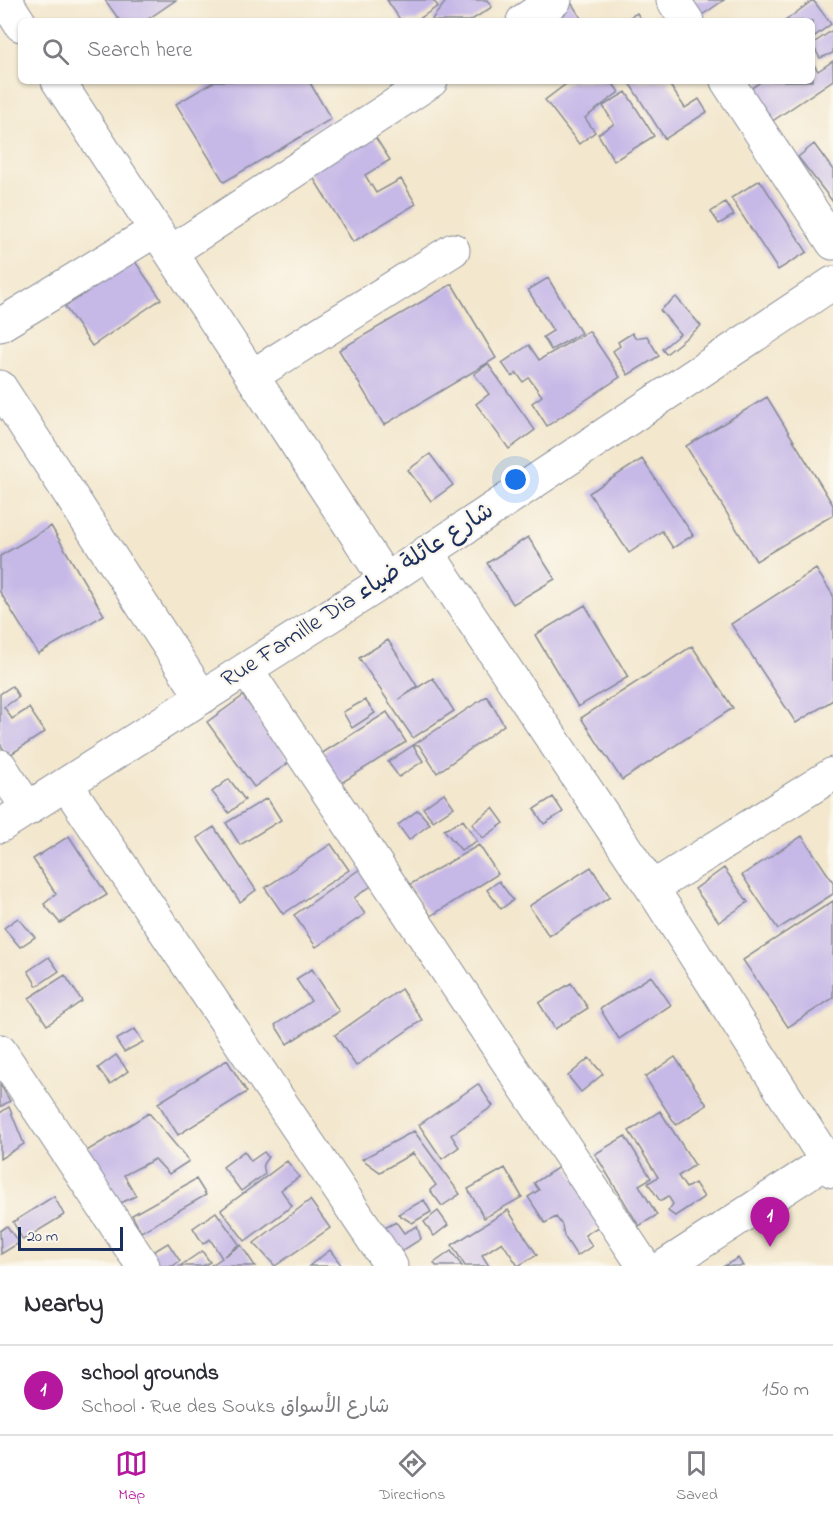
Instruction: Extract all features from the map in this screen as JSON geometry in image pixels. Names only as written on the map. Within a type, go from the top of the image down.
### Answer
[{"type":"street","points":[[5,0],[18,20]]},
{"type":"street","points":[[528,18],[555,0]]},
{"type":"street","points":[[673,0],[685,18]]},
{"type":"street","points":[[60,84],[386,580]]},
{"type":"street","points":[[0,325],[163,241],[426,84]]},
{"type":"street","points":[[729,84],[833,243]]},
{"type":"street","points":[[252,376],[453,250]]},
{"type":"street","name":"Rue Famille Dia شارع عائلة ضياء","points":[[0,826],[386,580],[833,283]]},
{"type":"street","points":[[0,387],[202,697]]},
{"type":"street","points":[[427,552],[652,888],[831,1163],[665,1266]]},
{"type":"street","points":[[246,669],[644,1266]]},
{"type":"street","points":[[0,766],[28,809]]},
{"type":"street","points":[[652,888],[833,774]]},
{"type":"street","points":[[66,784],[391,1266]]},
{"type":"street","points":[[0,1051],[143,1266]]},
{"type":"building","points":[[105,0],[176,0],[149,18],[118,18]]},
{"type":"building","points":[[387,0],[433,0],[438,6],[420,18],[399,18]]},
{"type":"building","points":[[447,0],[487,0],[492,7],[475,18],[433,18]]},
{"type":"building","points":[[692,0],[724,0],[702,15]]},
{"type":"building","points":[[813,0],[831,24],[815,36],[815,18],[789,18]]},
{"type":"building","points":[[570,1],[581,18],[543,18]]},
{"type":"building","points":[[637,13],[640,18],[628,18]]},
{"type":"building","points":[[833,30],[833,53],[820,58],[815,49],[815,42]]},
{"type":"building","points":[[833,61],[833,80],[771,122],[749,90],[758,84],[815,84],[815,66],[818,71]]},
{"type":"building","points":[[210,84],[311,84],[331,119],[224,182],[176,104]]},
{"type":"building","points":[[566,84],[613,84],[619,92],[585,118],[595,132],[579,144],[545,100]]},
{"type":"building","points":[[630,84],[669,84],[685,108],[699,99],[707,112],[665,139]]},
{"type":"building","points":[[626,92],[654,136],[614,161],[598,134],[614,124],[603,106]]},
{"type":"building","points":[[372,132],[390,160],[365,175],[376,193],[401,179],[416,204],[353,242],[309,171]]},
{"type":"building","points":[[814,144],[833,170],[833,202],[798,157]]},
{"type":"building","points":[[760,180],[807,252],[778,270],[731,198]]},
{"type":"building","points":[[725,202],[734,215],[719,224],[711,212]]},
{"type":"building","points":[[134,260],[161,299],[92,346],[65,307]]},
{"type":"building","points":[[548,278],[581,333],[551,350],[543,337],[553,331],[528,290]]},
{"type":"building","points":[[452,284],[496,358],[384,425],[339,350]]},
{"type":"building","points":[[676,297],[701,326],[666,354],[662,349],[680,334],[660,310]]},
{"type":"building","points":[[589,331],[620,377],[547,426],[532,403],[542,396],[529,378],[523,382],[517,373],[512,377],[502,363],[529,345],[539,360]]},
{"type":"building","points":[[632,333],[635,338],[647,336],[659,356],[628,375],[613,351],[620,346],[618,342]]},
{"type":"building","points":[[488,364],[535,430],[509,449],[476,404],[489,394],[474,374]]},
{"type":"building","points":[[767,397],[833,505],[833,515],[756,561],[686,446]]},
{"type":"building","points":[[430,454],[453,485],[431,501],[408,470]]},
{"type":"building","points":[[642,459],[693,535],[673,548],[662,531],[629,553],[589,493]]},
{"type":"building","points":[[51,526],[104,615],[38,654],[0,592],[0,556]]},
{"type":"building","points":[[528,537],[555,579],[513,604],[487,563]]},
{"type":"building","points":[[816,569],[833,595],[833,700],[796,723],[731,624]]},
{"type":"building","points":[[585,605],[628,677],[578,707],[535,635]]},
{"type":"building","points":[[388,640],[417,686],[399,699],[433,678],[454,711],[413,738],[359,658]]},
{"type":"building","points":[[692,646],[733,708],[622,780],[581,718]]},
{"type":"building","points":[[12,686],[19,697],[4,707],[12,719],[29,708],[45,732],[8,756],[0,744],[0,694]]},
{"type":"building","points":[[243,696],[291,761],[254,787],[207,722]]},
{"type":"building","points":[[487,696],[504,725],[437,773],[419,745],[413,746],[423,761],[399,777],[388,762]]},
{"type":"building","points":[[365,700],[375,713],[352,728],[343,712]]},
{"type":"building","points":[[387,712],[406,742],[338,785],[316,757]]},
{"type":"building","points":[[229,779],[245,800],[229,813],[212,792]]},
{"type":"building","points":[[444,793],[454,807],[433,821],[423,808]]},
{"type":"building","points":[[553,797],[563,812],[544,824],[534,809]]},
{"type":"building","points":[[267,798],[281,820],[240,845],[226,823]]},
{"type":"building","points":[[493,808],[504,823],[483,838],[472,824]]},
{"type":"building","points":[[418,810],[430,824],[409,840],[398,825]]},
{"type":"building","points":[[463,820],[477,841],[461,850],[444,830]]},
{"type":"building","points":[[214,827],[256,890],[240,902],[197,838]]},
{"type":"building","points":[[69,836],[107,895],[60,923],[44,904],[56,894],[33,859]]},
{"type":"building","points":[[802,836],[833,882],[833,894],[778,929],[742,875]]},
{"type":"building","points":[[331,844],[349,870],[283,914],[265,888]]},
{"type":"building","points":[[479,845],[498,874],[431,916],[409,885]]},
{"type":"building","points":[[363,867],[374,884],[354,898],[365,914],[316,947],[294,915]]},
{"type":"building","points":[[591,867],[610,897],[549,936],[529,906]]},
{"type":"building","points":[[724,868],[748,902],[719,922],[695,889]]},
{"type":"building","points":[[499,881],[513,900],[501,909],[487,890]]},
{"type":"building","points":[[833,901],[833,998],[788,1027],[743,960]]},
{"type":"building","points":[[18,918],[35,937],[20,947],[4,928]]},
{"type":"building","points":[[49,957],[59,971],[37,986],[28,971]]},
{"type":"building","points":[[312,969],[339,1011],[287,1044],[275,1025],[311,1001],[296,979]]},
{"type":"building","points":[[65,975],[82,1001],[47,1025],[29,998]]},
{"type":"building","points":[[651,976],[671,1005],[619,1039],[600,1009]]},
{"type":"building","points":[[571,983],[588,1008],[555,1029],[539,1003]]},
{"type":"building","points":[[401,989],[422,1020],[356,1066],[335,1035]]},
{"type":"building","points":[[135,1029],[143,1042],[124,1052],[116,1040]]},
{"type":"building","points":[[116,1055],[128,1071],[110,1084],[98,1068]]},
{"type":"building","points":[[675,1057],[707,1105],[676,1125],[645,1077]]},
{"type":"building","points":[[589,1058],[603,1074],[581,1092],[568,1076]]},
{"type":"building","points":[[227,1060],[247,1092],[178,1135],[158,1103]]},
{"type":"building","points":[[0,1084],[10,1101],[0,1107]]},
{"type":"building","points":[[478,1084],[493,1106],[451,1135],[459,1147],[442,1159],[419,1125]]},
{"type":"building","points":[[9,1107],[24,1144],[0,1159],[0,1113]]},
{"type":"building","points":[[660,1111],[695,1165],[678,1176],[686,1188],[695,1183],[704,1197],[675,1216],[668,1211],[673,1204],[668,1196],[660,1201],[648,1183],[658,1177],[629,1131]]},
{"type":"building","points":[[149,1113],[189,1161],[169,1174],[155,1159],[124,1175],[136,1196],[114,1206],[85,1152]]},
{"type":"building","points":[[414,1131],[460,1194],[442,1206],[430,1190],[436,1185],[413,1153],[380,1172],[362,1159]]},
{"type":"building","points":[[625,1136],[651,1178],[639,1185],[657,1215],[639,1226],[595,1154]]},
{"type":"building","points":[[244,1151],[251,1161],[264,1152],[268,1157],[263,1164],[265,1174],[241,1191],[223,1167]]},
{"type":"building","points":[[287,1161],[299,1177],[281,1190],[292,1206],[245,1241],[221,1210]]},
{"type":"building","points":[[565,1163],[604,1223],[585,1235],[592,1246],[577,1256],[564,1236],[562,1225],[556,1217],[545,1223],[528,1197],[539,1190],[534,1183]]},
{"type":"building","points":[[505,1168],[522,1197],[484,1218],[468,1189]]},
{"type":"building","points":[[196,1179],[206,1195],[141,1232],[132,1215]]},
{"type":"building","points":[[54,1196],[64,1215],[23,1240],[13,1222]]},
{"type":"building","points":[[310,1200],[330,1228],[275,1266],[254,1243]]},
{"type":"building","points":[[424,1200],[431,1212],[412,1223],[398,1214]]},
{"type":"building","points":[[508,1210],[537,1255],[518,1266],[502,1242],[482,1255],[489,1266],[465,1266],[452,1245]]},
{"type":"building","points":[[438,1211],[448,1225],[434,1236],[424,1222]]},
{"type":"building","points":[[216,1212],[239,1244],[224,1256],[241,1245],[255,1266],[210,1266],[222,1258],[210,1239],[203,1244],[193,1228]]},
{"type":"building","points":[[396,1222],[404,1233],[417,1226],[421,1239],[397,1254],[383,1229]]},
{"type":"building","points":[[7,1226],[19,1243],[1,1254],[0,1231]]},
{"type":"building","points":[[168,1243],[180,1261],[173,1266],[155,1266],[148,1255]]},
{"type":"building","points":[[330,1250],[342,1266],[309,1266]]},
{"type":"building","points":[[202,1251],[210,1262],[203,1266],[180,1266]]},
{"type":"building","points":[[451,1251],[462,1266],[436,1266],[434,1263]]},
{"type":"building","points":[[738,1258],[743,1266],[724,1266]]},
{"type":"place","name":"school grounds","points":[[770,1247]]}]
